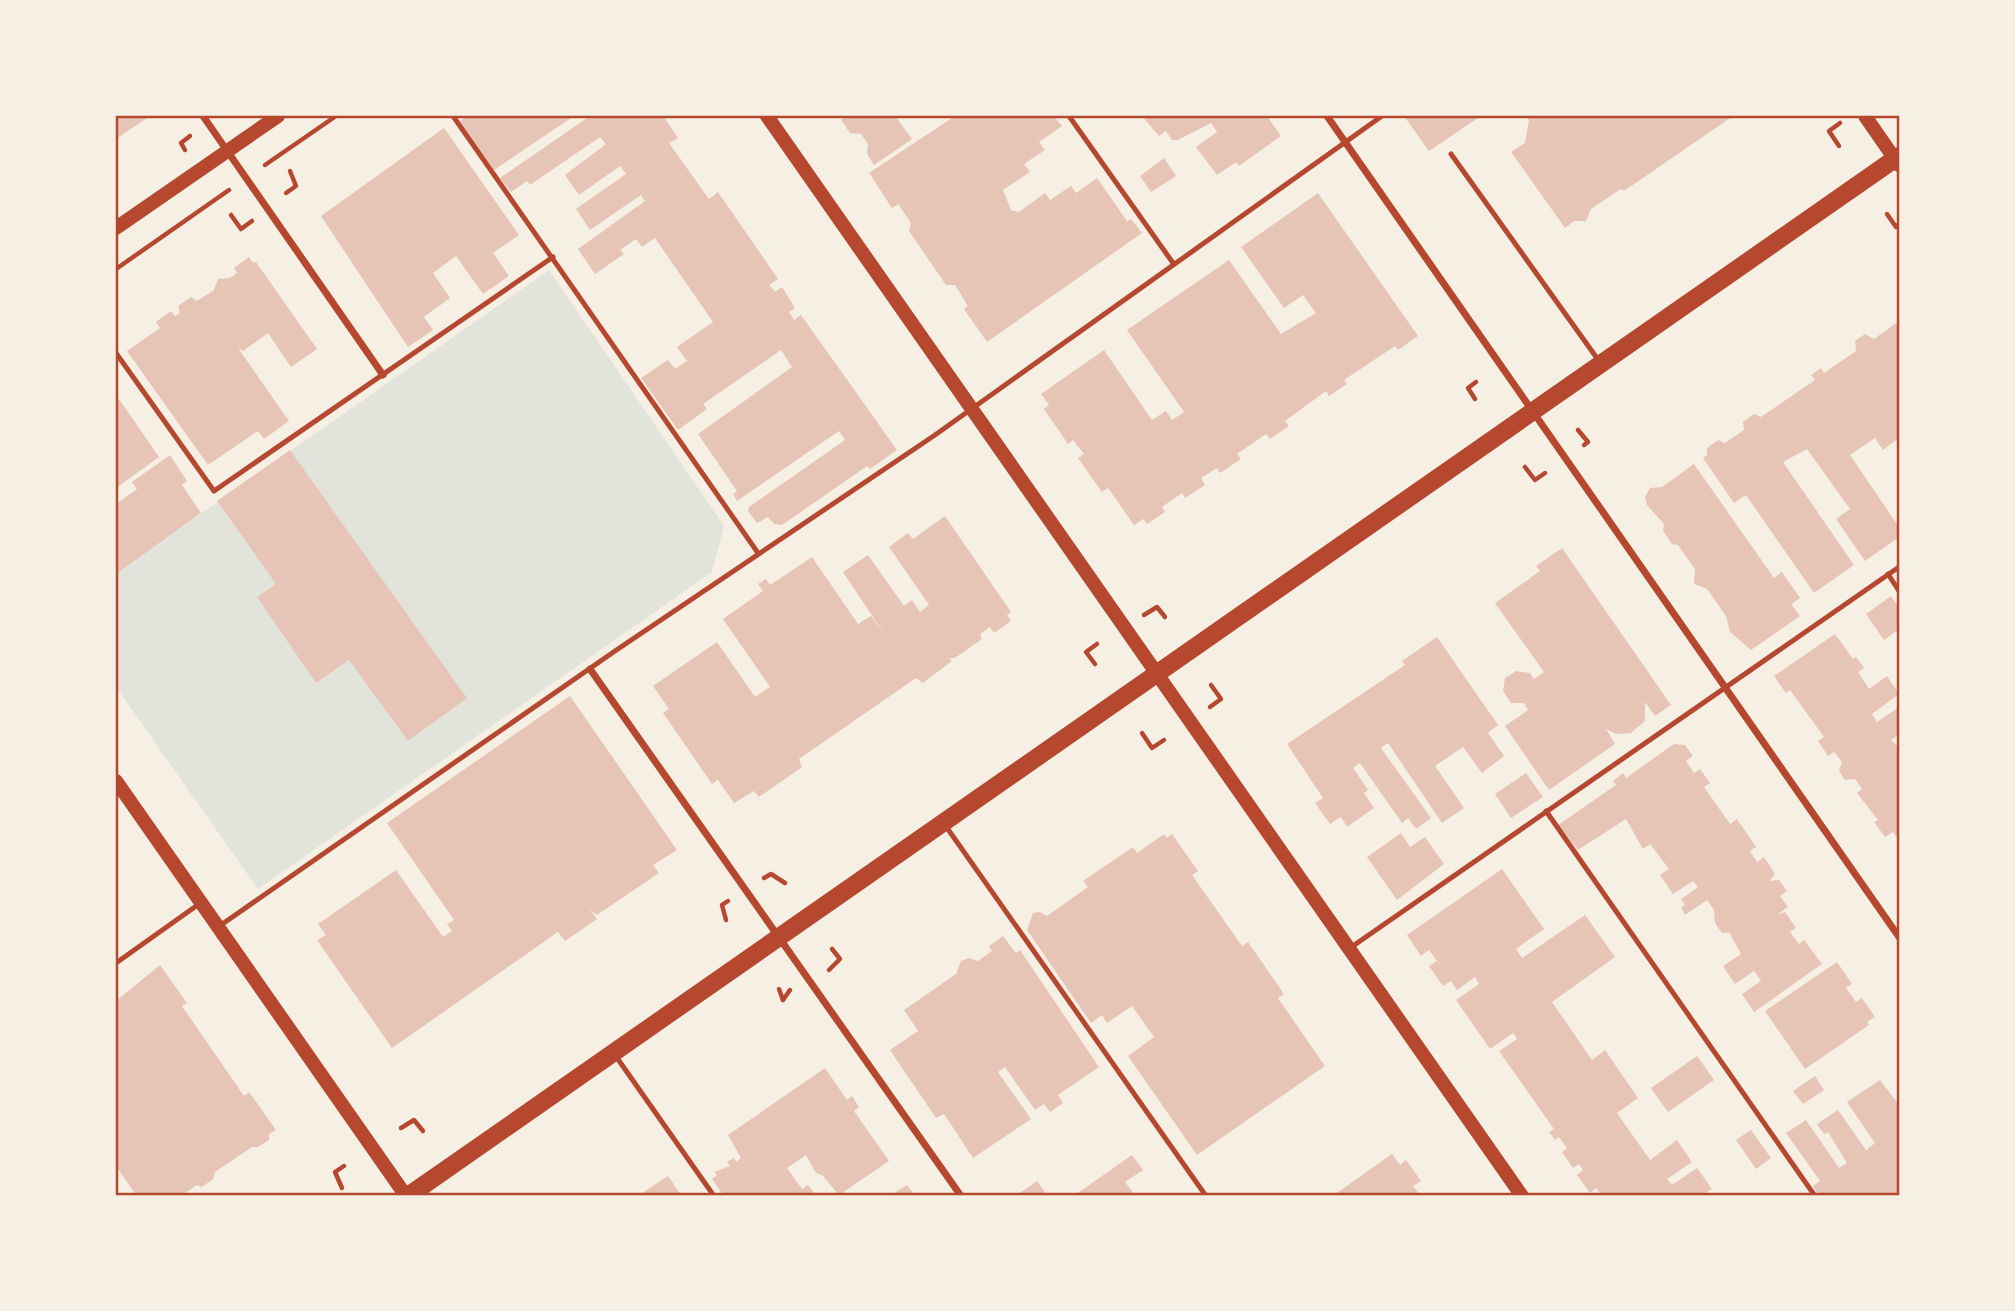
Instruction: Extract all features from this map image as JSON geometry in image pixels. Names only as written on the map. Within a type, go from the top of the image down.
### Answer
[{"type":"main road","points":[[116,228],[278,116]]},
{"type":"main road","points":[[767,116],[1522,1195]]},
{"type":"main road","points":[[116,781],[407,1195],[1898,160],[1865,116]]},
{"type":"street","points":[[203,116],[383,375]]},
{"type":"street","points":[[1326,116],[1899,937]]},
{"type":"street","points":[[590,669],[961,1195]]},
{"type":"lane","points":[[453,116],[758,553]]},
{"type":"lane","points":[[1069,116],[1173,263]]},
{"type":"lane","points":[[218,927],[971,409],[1382,116]]},
{"type":"lane","points":[[1451,154],[1601,364]]},
{"type":"lane","points":[[116,353],[214,491],[553,257]]},
{"type":"lane","points":[[1350,948],[1899,566]]},
{"type":"lane","points":[[1888,574],[1899,591]]},
{"type":"lane","points":[[1546,811],[1815,1195]]},
{"type":"lane","points":[[943,822],[1206,1195]]},
{"type":"lane","points":[[116,962],[201,903]]},
{"type":"lane","points":[[613,1052],[714,1195]]},
{"type":"path","points":[[289,148],[336,116]]},
{"type":"path","points":[[1839,146],[1829,131],[1840,123]]},
{"type":"path","points":[[181,143],[190,136]]},
{"type":"path","points":[[286,193],[296,186],[290,172]]},
{"type":"path","points":[[116,270],[208,205]]},
{"type":"path","points":[[1887,214],[1896,227],[1899,224]]},
{"type":"path","points":[[231,215],[241,229],[252,220]]},
{"type":"path","points":[[1475,399],[1468,388],[1476,382]]},
{"type":"path","points":[[1578,430],[1588,442]]},
{"type":"path","points":[[1525,467],[1535,481],[1545,473]]},
{"type":"path","points":[[1143,615],[1157,607],[1165,617]]},
{"type":"path","points":[[1095,664],[1086,652],[1097,645]]},
{"type":"path","points":[[1208,709],[1221,699],[1211,685]]},
{"type":"path","points":[[1142,733],[1152,748],[1164,740]]},
{"type":"path","points":[[771,874],[785,883]]},
{"type":"path","points":[[722,905],[726,920]]},
{"type":"path","points":[[828,970],[840,959],[832,948]]},
{"type":"path","points":[[779,989],[782,1000],[791,989]]},
{"type":"path","points":[[401,1128],[414,1120],[422,1131]]},
{"type":"path","points":[[342,1188],[335,1172],[344,1166]]},
{"type":"shaded area","points":[[549,270],[724,526],[712,572],[258,889],[116,687],[116,573]]},
{"type":"building","points":[[116,116],[150,116],[116,139]]},
{"type":"building","points":[[468,116],[574,116],[494,170],[460,121]]},
{"type":"building","points":[[585,116],[663,116],[678,138],[669,143],[709,199],[718,192],[778,279],[769,285],[775,292],[782,287],[795,308],[789,312],[794,320],[801,315],[897,450],[870,469],[867,466],[782,525],[774,524],[768,517],[757,523],[748,511],[749,507],[845,440],[839,431],[737,501],[733,494],[737,491],[698,434],[792,367],[781,350],[703,404],[707,409],[678,430],[641,378],[668,360],[675,369],[687,361],[677,347],[713,322],[655,238],[642,247],[636,239],[620,250],[624,254],[595,274],[578,249],[645,201],[641,195],[590,230],[576,209],[626,174],[620,166],[579,195],[565,175],[606,144],[600,137],[530,185],[527,181],[511,192],[500,178],[587,118]]},
{"type":"building","points":[[847,116],[895,116],[912,139],[874,165],[867,154],[868,144],[861,134],[850,133],[841,120]]},
{"type":"building","points":[[955,116],[1054,116],[1062,126],[1039,142],[1045,150],[1024,164],[1030,172],[1003,190],[1011,210],[1019,212],[1045,193],[1050,200],[1071,186],[1076,193],[1097,178],[1127,221],[1131,219],[1142,233],[987,342],[964,309],[968,306],[955,285],[946,285],[909,231],[911,223],[898,204],[892,208],[869,173]]},
{"type":"building","points":[[1142,116],[1267,116],[1281,136],[1239,166],[1236,162],[1217,175],[1196,147],[1217,132],[1211,123],[1178,140],[1172,140],[1166,131],[1159,136]]},
{"type":"building","points":[[1404,116],[1481,116],[1429,151]]},
{"type":"building","points":[[1526,116],[1733,116],[1624,191],[1621,189],[1591,209],[1586,221],[1574,221],[1565,228],[1511,152],[1525,143],[1529,120]]},
{"type":"building","points":[[444,128],[519,235],[493,253],[509,276],[483,294],[456,256],[433,273],[450,298],[424,317],[433,330],[408,347],[321,216]]},
{"type":"building","points":[[1164,158],[1176,176],[1151,192],[1140,176]]},
{"type":"building","points":[[1318,193],[1418,336],[1398,350],[1395,346],[1344,380],[1347,384],[1329,396],[1326,391],[1285,421],[1289,426],[1270,439],[1266,434],[1237,454],[1241,459],[1220,473],[1217,468],[1201,478],[1205,485],[1185,498],[1182,493],[1162,507],[1165,512],[1147,524],[1143,519],[1134,525],[1108,488],[1102,492],[1078,458],[1084,454],[1073,440],[1068,444],[1044,409],[1049,405],[1041,394],[1104,350],[1152,420],[1166,411],[1172,420],[1184,412],[1127,330],[1229,260],[1281,334],[1316,313],[1303,295],[1284,308],[1241,247]]},
{"type":"building","points":[[249,257],[253,263],[256,262],[317,349],[291,367],[268,333],[243,351],[238,348],[289,421],[264,439],[258,431],[208,465],[127,351],[160,328],[156,322],[171,311],[175,316],[180,313],[178,306],[191,297],[197,301],[214,290],[218,279],[230,278],[237,273],[234,268]]},
{"type":"building","points":[[1899,321],[1899,445],[1896,440],[1883,450],[1875,438],[1850,455],[1899,527],[1899,537],[1865,561],[1836,519],[1850,509],[1807,449],[1783,462],[1854,565],[1814,593],[1746,495],[1734,503],[1703,458],[1707,455],[1707,448],[1718,440],[1725,443],[1744,430],[1743,422],[1754,414],[1761,417],[1815,380],[1811,375],[1821,368],[1824,373],[1856,351],[1855,341],[1865,334],[1874,339]]},
{"type":"building","points":[[119,399],[159,457],[116,488],[116,402]]},
{"type":"building","points":[[290,450],[467,698],[408,741],[349,660],[316,683],[257,597],[276,584],[217,501]]},
{"type":"building","points":[[170,455],[187,481],[182,485],[201,513],[116,574],[116,504],[137,489],[132,482]]},
{"type":"building","points":[[1694,464],[1774,578],[1782,572],[1800,598],[1791,604],[1800,616],[1751,650],[1730,632],[1726,616],[1707,589],[1694,584],[1695,569],[1678,545],[1672,544],[1663,531],[1664,524],[1647,505],[1645,497],[1650,488],[1662,487]]},
{"type":"building","points":[[945,516],[1011,612],[1007,615],[1011,621],[994,633],[990,627],[980,634],[982,639],[955,658],[949,658],[952,661],[923,683],[916,678],[799,759],[802,767],[759,797],[754,791],[734,803],[718,780],[712,784],[663,713],[669,709],[653,686],[717,642],[755,697],[770,687],[723,619],[763,591],[758,584],[766,579],[770,585],[812,557],[858,624],[871,616],[885,635],[843,572],[868,555],[904,606],[912,600],[920,612],[929,605],[889,547],[908,533],[913,539]]},
{"type":"building","points":[[1562,548],[1671,705],[1655,716],[1645,702],[1645,721],[1631,733],[1616,734],[1606,729],[1615,744],[1549,790],[1505,726],[1528,710],[1524,703],[1511,703],[1503,691],[1505,678],[1516,671],[1530,673],[1534,679],[1544,672],[1495,603],[1540,571],[1536,566]]},
{"type":"building","points":[[1891,596],[1899,608],[1899,629],[1884,640],[1866,614]]},
{"type":"building","points":[[1835,634],[1853,659],[1856,657],[1864,668],[1858,672],[1869,689],[1887,676],[1899,694],[1872,714],[1877,722],[1899,707],[1899,734],[1891,740],[1899,748],[1899,841],[1893,832],[1885,837],[1874,822],[1878,820],[1857,793],[1862,789],[1855,779],[1845,780],[1839,771],[1842,762],[1834,752],[1828,756],[1818,741],[1824,737],[1790,690],[1786,693],[1774,676]]},
{"type":"building","points":[[1437,637],[1498,725],[1488,733],[1504,756],[1482,773],[1463,747],[1435,766],[1464,808],[1442,823],[1388,743],[1381,748],[1431,818],[1416,829],[1408,818],[1402,823],[1360,763],[1353,768],[1368,790],[1364,793],[1374,808],[1347,827],[1341,817],[1330,824],[1315,803],[1323,798],[1287,744],[1405,665],[1402,661]]},
{"type":"building","points":[[570,696],[677,850],[653,865],[659,873],[597,915],[590,910],[597,919],[565,941],[558,932],[392,1048],[317,940],[326,935],[318,924],[396,870],[443,937],[452,931],[447,924],[454,920],[387,823]]},
{"type":"building","points":[[1674,744],[1685,745],[1693,756],[1686,761],[1694,773],[1700,769],[1710,783],[1704,787],[1730,824],[1737,819],[1756,847],[1750,851],[1757,862],[1764,857],[1775,874],[1770,881],[1779,880],[1787,891],[1780,896],[1788,907],[1778,914],[1785,912],[1796,928],[1790,932],[1799,944],[1804,940],[1822,964],[1754,1012],[1742,994],[1761,981],[1754,971],[1735,984],[1723,966],[1741,954],[1729,932],[1722,933],[1715,923],[1714,910],[1707,900],[1685,915],[1681,907],[1685,905],[1681,899],[1698,887],[1693,881],[1673,894],[1660,875],[1669,869],[1650,844],[1643,849],[1626,819],[1578,850],[1558,825],[1616,785],[1613,781],[1623,773],[1626,778]]},
{"type":"building","points":[[1526,773],[1543,797],[1511,818],[1495,794]]},
{"type":"building","points":[[1401,833],[1410,847],[1425,837],[1444,864],[1397,900],[1367,857]]},
{"type":"building","points":[[1164,834],[1167,838],[1172,834],[1198,871],[1192,875],[1242,946],[1248,942],[1284,994],[1278,998],[1325,1066],[1197,1155],[1128,1056],[1154,1037],[1132,1006],[1107,1023],[1102,1015],[1091,1023],[1027,930],[1033,913],[1040,912],[1047,916],[1088,887],[1083,881],[1133,847],[1137,853]]},
{"type":"building","points":[[1502,869],[1544,929],[1516,949],[1522,958],[1585,915],[1615,957],[1552,1002],[1592,1060],[1605,1050],[1638,1098],[1617,1113],[1650,1160],[1677,1140],[1692,1162],[1667,1179],[1672,1185],[1697,1168],[1712,1189],[1702,1195],[1601,1195],[1596,1188],[1590,1193],[1577,1175],[1583,1170],[1579,1164],[1573,1168],[1562,1152],[1567,1148],[1559,1137],[1555,1140],[1549,1132],[1554,1129],[1499,1051],[1517,1039],[1513,1033],[1490,1049],[1456,1000],[1479,984],[1475,977],[1457,990],[1451,981],[1443,986],[1429,966],[1437,961],[1429,950],[1421,956],[1407,935]]},
{"type":"building","points":[[1003,936],[1016,953],[1020,950],[1099,1067],[1058,1095],[1063,1103],[1050,1112],[1044,1104],[1035,1110],[1005,1067],[998,1072],[1031,1119],[973,1158],[944,1114],[936,1118],[890,1050],[918,1031],[904,1010],[956,974],[961,961],[969,958],[978,961],[992,951],[989,946]]},
{"type":"building","points":[[1837,962],[1852,984],[1846,988],[1856,1002],[1862,998],[1875,1017],[1867,1022],[1869,1025],[1805,1069],[1765,1011]]},
{"type":"building","points":[[160,965],[187,1003],[182,1006],[244,1096],[249,1092],[276,1130],[269,1134],[269,1140],[258,1147],[252,1147],[215,1172],[213,1179],[202,1187],[197,1185],[182,1195],[136,1195],[116,1166],[116,1001]]},
{"type":"building","points":[[1697,1056],[1714,1080],[1668,1112],[1651,1088]]},
{"type":"building","points":[[825,1068],[847,1100],[852,1096],[859,1107],[854,1111],[889,1161],[839,1195],[822,1175],[816,1173],[806,1155],[787,1168],[802,1189],[808,1185],[816,1195],[723,1195],[712,1179],[717,1175],[714,1172],[730,1166],[727,1162],[734,1158],[736,1162],[741,1158],[728,1135]]},
{"type":"building","points":[[1815,1076],[1824,1090],[1803,1104],[1793,1091]]},
{"type":"building","points":[[1880,1080],[1899,1105],[1899,1195],[1819,1195],[1813,1186],[1820,1181],[1786,1133],[1806,1120],[1839,1168],[1847,1163],[1828,1132],[1824,1134],[1817,1124],[1838,1110],[1866,1150],[1875,1143],[1847,1102]]},
{"type":"building","points":[[1751,1130],[1771,1158],[1756,1169],[1736,1140]]},
{"type":"building","points":[[1392,1154],[1400,1165],[1406,1160],[1421,1181],[1413,1186],[1420,1195],[1334,1195]]},
{"type":"building","points":[[1132,1155],[1143,1170],[1125,1182],[1135,1195],[1075,1195]]},
{"type":"building","points":[[668,1176],[681,1195],[639,1195]]},
{"type":"building","points":[[1037,1181],[1047,1195],[1017,1195]]},
{"type":"building","points":[[907,1185],[915,1195],[891,1195]]}]
